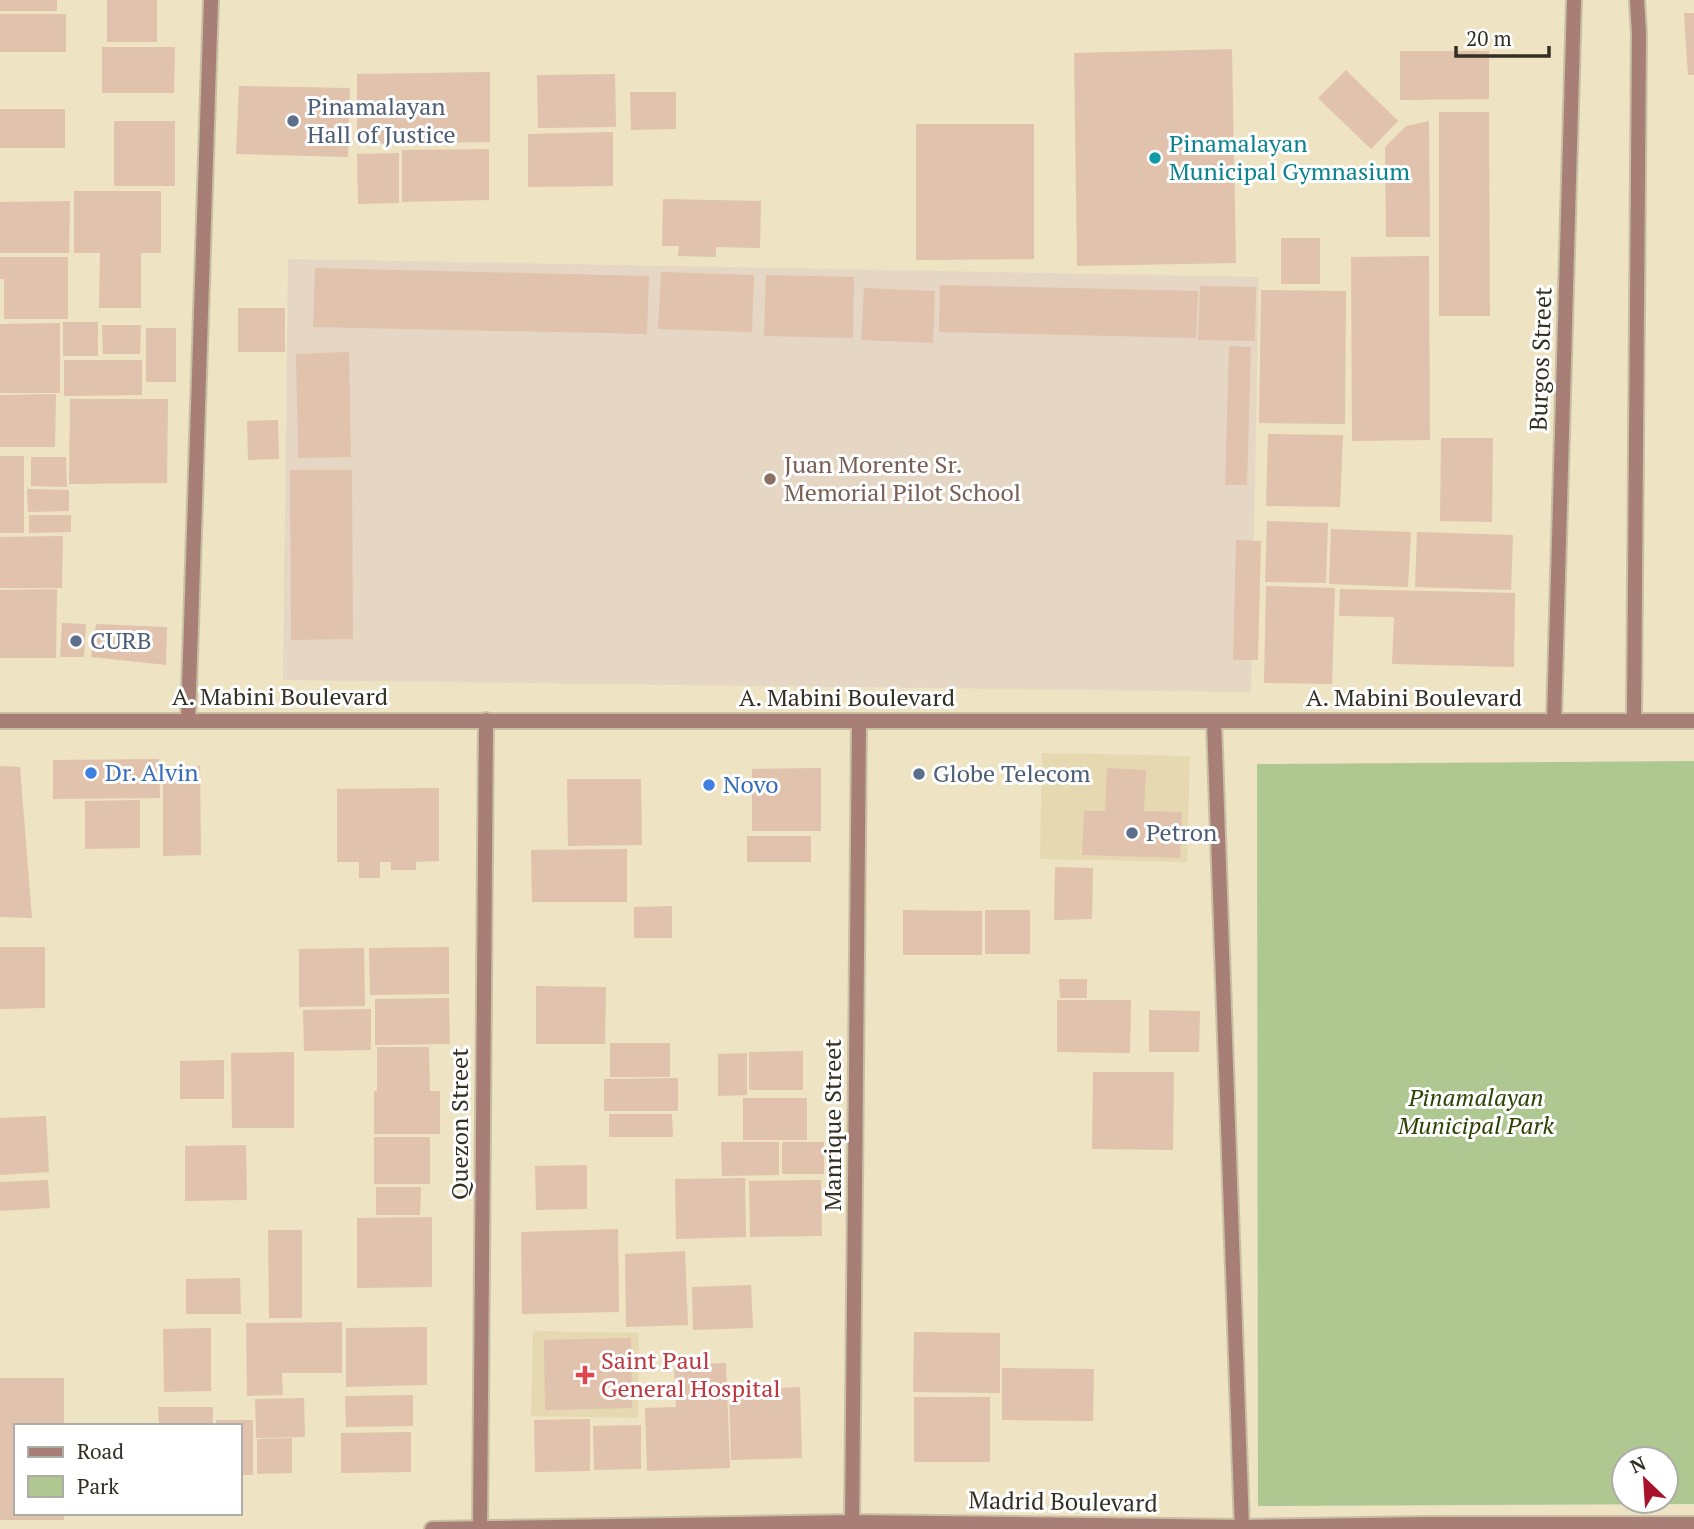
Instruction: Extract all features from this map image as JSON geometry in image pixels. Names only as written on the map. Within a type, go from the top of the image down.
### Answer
[{"type":"street","points":[[188,720],[211,0]]},
{"type":"street","name":"Burgos Street","points":[[1554,720],[1574,0]]},
{"type":"street","points":[[1634,720],[1639,33],[1637,0]]},
{"type":"street","name":"Quezon Street","points":[[480,1528],[486,720]]},
{"type":"street","name":"A. Mabini Boulevard","points":[[0,721],[1694,721]]},
{"type":"street","name":"Manrique Street","points":[[853,1525],[859,721]]},
{"type":"street","points":[[1213,722],[1242,1528]]},
{"type":"street","name":"Madrid Boulevard","points":[[432,1529],[853,1525],[1242,1528],[1428,1524],[1694,1524]]},
{"type":"shaded area","name":"Juan Morente Sr. Memorial Pilot School","points":[[288,259],[1259,277],[1251,692],[283,680]]},
{"type":"shaded area","points":[[1042,753],[1190,756],[1187,862],[1040,859]]},
{"type":"shaded area","name":"Saint Paul General Hospital","points":[[533,1331],[639,1333],[638,1418],[531,1416]]},
{"type":"green space","name":"Pinamalayan Municipal Park","points":[[1694,761],[1694,1504],[1680,1504],[1680,1445],[1610,1445],[1610,1504],[1258,1506],[1257,764]]},
{"type":"building","points":[[0,0],[57,0],[57,11],[0,11]]},
{"type":"building","points":[[107,0],[157,0],[157,42],[107,42]]},
{"type":"building","points":[[1684,13],[1694,13],[1694,75],[1688,75]]},
{"type":"building","points":[[0,14],[66,14],[66,52],[0,52]]},
{"type":"building","points":[[102,47],[175,47],[174,93],[102,93]]},
{"type":"building","name":"Pinamalayan Municipal Gymnasium","points":[[1232,49],[1236,263],[1077,266],[1074,53]]},
{"type":"building","points":[[1400,51],[1489,51],[1489,99],[1400,100]]},
{"type":"building","points":[[1346,70],[1398,121],[1371,149],[1318,98]]},
{"type":"building","points":[[490,72],[490,142],[357,144],[357,74]]},
{"type":"building","points":[[615,74],[616,127],[538,128],[537,75]]},
{"type":"building","name":"Pinamalayan Hall of Justice","points":[[239,86],[350,88],[348,157],[236,154]]},
{"type":"building","points":[[630,92],[676,92],[676,129],[631,130]]},
{"type":"building","points":[[0,109],[65,109],[65,148],[0,148]]},
{"type":"building","points":[[1439,112],[1489,112],[1490,316],[1439,316]]},
{"type":"building","points":[[114,121],[175,121],[175,186],[114,186]]},
{"type":"building","points":[[1429,121],[1430,237],[1386,237],[1385,147],[1406,126]]},
{"type":"building","points":[[916,124],[1034,124],[1034,259],[916,260]]},
{"type":"building","points":[[613,132],[613,186],[528,187],[528,134]]},
{"type":"building","points":[[489,149],[489,200],[402,202],[402,150]]},
{"type":"building","points":[[399,153],[399,203],[358,204],[357,154]]},
{"type":"building","points":[[74,191],[161,191],[161,253],[141,253],[141,308],[99,308],[100,253],[74,253]]},
{"type":"building","points":[[663,199],[761,201],[760,248],[716,247],[716,257],[678,256],[679,246],[662,246]]},
{"type":"building","points":[[70,201],[69,253],[0,253],[0,202]]},
{"type":"building","points":[[1281,238],[1320,238],[1320,284],[1281,284]]},
{"type":"building","points":[[1429,256],[1430,440],[1352,441],[1351,257]]},
{"type":"building","points":[[0,257],[68,257],[68,319],[4,319],[4,279],[0,279]]},
{"type":"building","points":[[315,268],[649,276],[647,334],[313,327]]},
{"type":"building","points":[[661,272],[754,275],[752,332],[658,329]]},
{"type":"building","points":[[766,275],[854,277],[853,338],[764,336]]},
{"type":"building","points":[[940,285],[1198,291],[1196,338],[939,332]]},
{"type":"building","points":[[1200,286],[1256,287],[1255,341],[1198,340]]},
{"type":"building","points":[[864,288],[935,291],[933,343],[861,340]]},
{"type":"building","points":[[1261,290],[1346,291],[1345,424],[1259,423]]},
{"type":"building","points":[[238,308],[285,308],[285,352],[238,352]]},
{"type":"building","points":[[63,322],[98,322],[98,356],[63,356]]},
{"type":"building","points":[[60,323],[60,393],[0,393],[0,324]]},
{"type":"building","points":[[102,325],[141,325],[140,354],[103,354]]},
{"type":"building","points":[[146,328],[176,328],[176,382],[146,382]]},
{"type":"building","points":[[1229,346],[1251,347],[1247,485],[1225,485]]},
{"type":"building","points":[[349,352],[351,457],[298,458],[296,354]]},
{"type":"building","points":[[64,360],[142,360],[142,395],[64,396]]},
{"type":"building","points":[[56,394],[55,447],[0,447],[0,395]]},
{"type":"building","points":[[70,399],[168,399],[167,483],[69,484]]},
{"type":"building","points":[[278,420],[279,459],[248,460],[247,421]]},
{"type":"building","points":[[1268,434],[1343,435],[1340,507],[1266,506]]},
{"type":"building","points":[[1441,438],[1493,438],[1492,522],[1440,521]]},
{"type":"building","points":[[0,456],[24,456],[24,533],[0,533]]},
{"type":"building","points":[[31,457],[66,457],[67,487],[31,486]]},
{"type":"building","points":[[290,470],[352,470],[353,639],[291,640]]},
{"type":"building","points":[[27,489],[69,490],[69,511],[28,512]]},
{"type":"building","points":[[29,515],[71,515],[71,532],[29,533]]},
{"type":"building","points":[[1267,521],[1328,523],[1326,583],[1265,582]]},
{"type":"building","points":[[1331,529],[1411,532],[1408,587],[1329,584]]},
{"type":"building","points":[[1417,532],[1513,535],[1511,590],[1415,587]]},
{"type":"building","points":[[63,536],[62,588],[0,588],[0,537]]},
{"type":"building","points":[[1236,540],[1261,541],[1258,660],[1233,660]]},
{"type":"building","points":[[1266,586],[1335,588],[1332,684],[1264,683]]},
{"type":"building","points":[[57,589],[56,658],[0,658],[0,590]]},
{"type":"building","points":[[1340,589],[1515,593],[1514,667],[1392,664],[1394,617],[1339,616]]},
{"type":"building","points":[[62,623],[86,624],[84,657],[60,657]]},
{"type":"building","points":[[96,624],[167,627],[166,665],[91,657]]},
{"type":"building","points":[[159,759],[160,798],[53,799],[53,760]]},
{"type":"building","points":[[0,766],[20,767],[32,918],[0,917]]},
{"type":"building","points":[[163,766],[200,766],[201,855],[163,856]]},
{"type":"building","points":[[821,768],[821,831],[752,831],[752,769]]},
{"type":"building","name":"Petron","points":[[1107,768],[1146,770],[1144,811],[1182,812],[1180,858],[1082,855],[1084,811],[1105,811]]},
{"type":"building","points":[[567,779],[641,779],[642,845],[568,846]]},
{"type":"building","points":[[439,788],[439,861],[416,862],[416,870],[391,870],[391,862],[380,862],[380,878],[359,878],[359,862],[337,862],[337,789]]},
{"type":"building","points":[[140,800],[140,848],[85,849],[85,801]]},
{"type":"building","points":[[747,836],[811,836],[811,862],[747,862]]},
{"type":"building","points":[[627,849],[627,902],[532,902],[531,850]]},
{"type":"building","points":[[1055,867],[1093,868],[1092,919],[1054,920]]},
{"type":"building","points":[[672,906],[672,938],[634,938],[634,907]]},
{"type":"building","points":[[903,910],[982,911],[982,955],[903,955]]},
{"type":"building","points":[[985,910],[1030,910],[1030,954],[985,954]]},
{"type":"building","points":[[0,947],[45,947],[45,1008],[0,1009]]},
{"type":"building","points":[[449,947],[449,994],[370,995],[369,948]]},
{"type":"building","points":[[364,948],[365,1006],[299,1007],[299,949]]},
{"type":"building","points":[[1059,979],[1087,979],[1087,998],[1060,998]]},
{"type":"building","points":[[536,986],[606,987],[605,1044],[536,1044]]},
{"type":"building","points":[[449,998],[450,1044],[375,1045],[375,999]]},
{"type":"building","points":[[1057,1000],[1131,1000],[1130,1053],[1057,1052]]},
{"type":"building","points":[[371,1009],[371,1050],[304,1051],[303,1010]]},
{"type":"building","points":[[1149,1010],[1200,1011],[1199,1052],[1149,1052]]},
{"type":"building","points":[[610,1043],[670,1043],[670,1077],[610,1077]]},
{"type":"building","points":[[377,1047],[429,1047],[430,1091],[440,1091],[440,1134],[374,1134]]},
{"type":"building","points":[[803,1051],[803,1090],[749,1090],[749,1052]]},
{"type":"building","points":[[294,1052],[294,1128],[232,1128],[231,1053]]},
{"type":"building","points":[[747,1053],[747,1095],[718,1096],[718,1054]]},
{"type":"building","points":[[224,1060],[224,1099],[180,1099],[180,1061]]},
{"type":"building","points":[[1093,1072],[1174,1072],[1173,1150],[1092,1149]]},
{"type":"building","points":[[678,1078],[678,1111],[604,1111],[604,1079]]},
{"type":"building","points":[[743,1098],[807,1098],[807,1140],[743,1140]]},
{"type":"building","points":[[609,1114],[672,1114],[673,1137],[609,1137]]},
{"type":"building","points":[[46,1116],[49,1172],[0,1175],[0,1118]]},
{"type":"building","points":[[374,1137],[430,1137],[430,1184],[374,1184]]},
{"type":"building","points":[[721,1142],[779,1142],[779,1175],[722,1176]]},
{"type":"building","points":[[782,1142],[824,1142],[824,1174],[782,1174]]},
{"type":"building","points":[[246,1145],[247,1200],[185,1201],[185,1146]]},
{"type":"building","points":[[587,1165],[587,1209],[536,1210],[535,1166]]},
{"type":"building","points":[[745,1178],[746,1237],[676,1239],[675,1179]]},
{"type":"building","points":[[48,1180],[50,1208],[0,1211],[0,1182]]},
{"type":"building","points":[[821,1180],[822,1236],[750,1237],[749,1181]]},
{"type":"building","points":[[376,1187],[421,1187],[420,1215],[376,1215]]},
{"type":"building","points":[[432,1217],[432,1287],[357,1288],[357,1218]]},
{"type":"building","points":[[618,1229],[619,1312],[522,1314],[521,1232]]},
{"type":"building","points":[[268,1230],[302,1230],[302,1318],[269,1318]]},
{"type":"building","points":[[685,1251],[688,1325],[626,1327],[625,1254]]},
{"type":"building","points":[[240,1278],[241,1314],[186,1314],[186,1279]]},
{"type":"building","points":[[751,1285],[753,1328],[693,1330],[692,1287]]},
{"type":"building","points":[[342,1322],[342,1373],[282,1373],[283,1395],[247,1396],[246,1323]]},
{"type":"building","points":[[427,1327],[427,1385],[346,1387],[346,1328]]},
{"type":"building","points":[[211,1328],[211,1391],[164,1392],[163,1329]]},
{"type":"building","points":[[914,1332],[1000,1333],[1000,1393],[913,1392]]},
{"type":"building","name":"Saint Paul General Hospital","points":[[631,1338],[632,1408],[545,1410],[544,1340]]},
{"type":"building","points":[[726,1363],[730,1468],[647,1471],[645,1408],[676,1407],[674,1365]]},
{"type":"building","points":[[1002,1368],[1094,1369],[1093,1421],[1002,1420]]},
{"type":"building","points":[[0,1378],[64,1378],[64,1424],[14,1424],[14,1515],[64,1515],[64,1520],[0,1520]]},
{"type":"building","points":[[800,1387],[802,1458],[731,1460],[729,1390]]},
{"type":"building","points":[[413,1395],[413,1426],[346,1427],[345,1396]]},
{"type":"building","points":[[914,1397],[990,1397],[990,1462],[914,1462]]},
{"type":"building","points":[[304,1398],[305,1437],[256,1438],[255,1399]]},
{"type":"building","points":[[158,1407],[213,1407],[213,1424],[159,1424]]},
{"type":"building","points":[[590,1419],[590,1471],[535,1472],[534,1420]]},
{"type":"building","points":[[216,1420],[253,1420],[253,1475],[242,1475],[242,1424],[216,1424]]},
{"type":"building","points":[[641,1425],[641,1469],[594,1470],[593,1426]]},
{"type":"building","points":[[411,1432],[411,1472],[341,1473],[341,1433]]},
{"type":"building","points":[[292,1438],[292,1473],[257,1474],[257,1439]]},
{"type":"place","name":"Pinamalayan Hall of Justice","points":[[293,121]]},
{"type":"place","name":"Pinamalayan Municipal Gymnasium","points":[[1155,158]]},
{"type":"place","name":"Juan Morente Sr. Memorial Pilot School","points":[[770,479]]},
{"type":"place","name":"CURB","points":[[76,641]]},
{"type":"place","name":"Dr. Alvin","points":[[91,773]]},
{"type":"place","name":"Globe Telecom","points":[[919,774]]},
{"type":"place","name":"Novo","points":[[709,785]]},
{"type":"place","name":"Petron","points":[[1132,833]]},
{"type":"place","name":"Saint Paul General Hospital","points":[[585,1375]]}]
